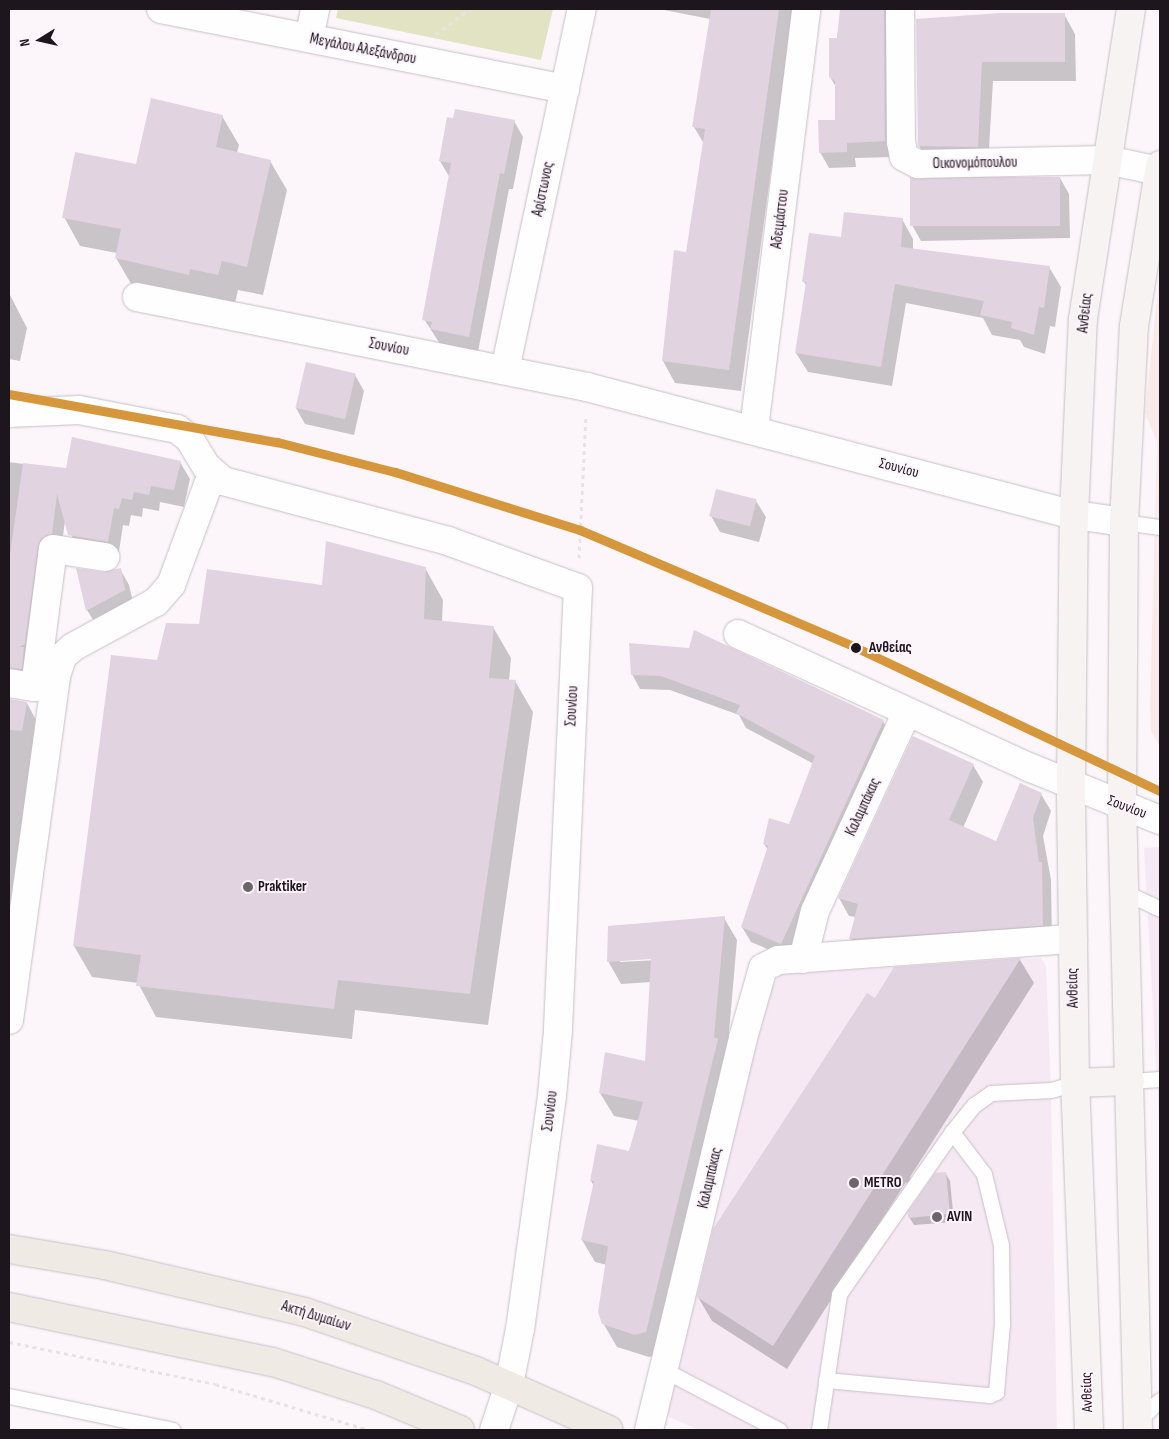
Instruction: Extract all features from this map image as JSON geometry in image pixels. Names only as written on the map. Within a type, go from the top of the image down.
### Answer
[{"type":"main road","name":"Ανθείας","points":[[1089,1430],[1074,1083],[1071,786],[1074,514],[1083,319],[1130,9]]},
{"type":"main road","points":[[1138,1426],[1122,805],[1124,522],[1134,326],[1160,168]]},
{"type":"main road","points":[[1074,1083],[1130,1081]]},
{"type":"main road","name":"Ακτή Δυμαίων","points":[[9,1248],[105,1265],[274,1303],[376,1336],[509,1385],[609,1430]]},
{"type":"main road","points":[[9,1307],[273,1362],[376,1394],[460,1430]]},
{"type":"street","name":"Μεγάλου Αλεξάνδρου","points":[[161,9],[564,89]]},
{"type":"street","points":[[309,38],[315,9]]},
{"type":"street","name":"Αρίστωνος","points":[[505,370],[582,9]]},
{"type":"street","name":"Αδειμάστου","points":[[754,429],[806,9]]},
{"type":"street","name":"Οικονομόπουλου","points":[[900,9],[901,142],[904,157],[918,164],[1107,160]]},
{"type":"street","points":[[1107,160],[1160,168]]},
{"type":"street","name":"Σουνίου","points":[[137,297],[587,387],[754,429],[1074,514],[1124,522]]},
{"type":"street","points":[[9,413],[80,410],[177,429],[189,438],[216,477],[237,487],[344,511],[448,541],[578,588]]},
{"type":"street","points":[[33,682],[73,647],[156,602],[171,586],[208,485],[216,477]]},
{"type":"street","points":[[9,1020],[33,682],[53,549],[105,556]]},
{"type":"street","name":"Σουνίου","points":[[494,1430],[509,1385],[538,1208],[558,1030],[578,588]]},
{"type":"street","name":"Σουνίου","points":[[738,634],[1071,786],[1160,820]]},
{"type":"street","name":"Καλαμπάκας","points":[[803,958],[815,911],[907,712]]},
{"type":"street","name":"Καλαμπάκας","points":[[649,1430],[759,978],[768,963],[803,958],[1073,939]]},
{"type":"lane","points":[[1124,522],[1160,527]]},
{"type":"lane","points":[[1124,892],[1160,909]]},
{"type":"lane","points":[[1130,1081],[1160,1079]]},
{"type":"lane","points":[[819,1430],[839,1294],[952,1132],[974,1105],[991,1093],[1051,1090],[1074,1083]]},
{"type":"lane","points":[[826,1380],[989,1395],[996,1392],[1002,1324],[1001,1245],[984,1174],[952,1132]]},
{"type":"lane","points":[[664,1370],[778,1430]]},
{"type":"lane","points":[[9,1396],[173,1430]]},
{"type":"lane","points":[[1138,1426],[1160,1400]]},
{"type":"path","points":[[578,588],[587,387]]},
{"type":"path","points":[[9,1342],[215,1384],[370,1430]]},
{"type":"shaded area","points":[[1160,268],[1160,747],[1151,731],[1150,704],[1157,442],[1145,413]]},
{"type":"shaded area","points":[[1160,847],[1160,1136],[1144,848]]},
{"type":"shaded area","points":[[1041,958],[1046,966],[1051,1090],[1057,1430],[699,1430],[667,1416],[767,996],[780,974]]},
{"type":"green space","points":[[338,9],[553,9],[541,60],[336,18]]},
{"type":"building","points":[[711,9],[779,9],[729,370],[662,361],[674,250],[686,252],[705,129],[692,127]]},
{"type":"building","points":[[840,9],[884,9],[885,141],[847,143],[847,152],[819,153],[818,120],[835,120],[835,81],[829,77],[829,38],[837,38]]},
{"type":"building","points":[[1000,13],[1065,13],[1065,62],[982,62],[978,147],[918,146],[916,19]]},
{"type":"building","points":[[151,98],[223,115],[216,147],[271,160],[247,267],[222,261],[218,275],[190,269],[189,275],[115,258],[121,229],[62,218],[75,152],[136,164]]},
{"type":"building","points":[[455,109],[515,120],[504,174],[500,173],[469,337],[430,329],[432,322],[422,320],[451,163],[439,161],[447,117],[453,118]]},
{"type":"building","points":[[910,177],[1060,177],[1060,226],[910,226]]},
{"type":"building","points":[[844,212],[903,218],[901,247],[1050,266],[1044,308],[1039,307],[1034,335],[1011,328],[1012,322],[980,315],[984,301],[895,284],[881,367],[795,353],[806,282],[802,282],[809,233],[841,237]]},
{"type":"building","points":[[306,362],[356,373],[345,419],[295,408]]},
{"type":"building","points":[[72,437],[181,461],[174,490],[151,486],[149,495],[134,492],[132,500],[122,498],[119,509],[114,508],[108,542],[68,535],[57,494],[52,534],[41,539],[38,547],[25,644],[19,647],[24,647],[22,669],[9,668],[9,562],[23,463],[66,468]]},
{"type":"building","points":[[716,489],[757,499],[750,526],[709,516]]},
{"type":"building","points":[[326,541],[426,567],[424,619],[494,626],[489,678],[516,680],[470,994],[338,980],[334,1009],[136,986],[141,955],[73,946],[111,655],[157,660],[166,623],[199,624],[207,569],[322,585]]},
{"type":"building","points":[[76,568],[103,572],[121,568],[125,590],[86,611]]},
{"type":"building","points":[[694,630],[884,720],[781,944],[741,927],[768,846],[763,844],[769,818],[789,824],[815,756],[736,713],[740,705],[661,676],[631,675],[629,643],[689,648]]},
{"type":"building","points":[[9,699],[27,702],[22,731],[9,730]]},
{"type":"building","points":[[913,736],[974,764],[949,820],[996,841],[1020,783],[1042,793],[1033,818],[1039,862],[1042,862],[1043,926],[849,939],[858,904],[838,898]]},
{"type":"building","points":[[725,916],[714,1037],[718,1039],[646,1332],[635,1335],[602,1324],[598,1312],[608,1246],[581,1240],[594,1181],[590,1181],[597,1144],[629,1151],[643,1102],[599,1093],[605,1052],[645,1061],[651,959],[607,962],[608,926]]},
{"type":"building","points":[[1021,958],[773,1346],[697,1297],[713,1229],[867,993],[875,998],[894,967]]},
{"type":"building","points":[[946,1172],[950,1214],[908,1218],[908,1212],[935,1173]]},
{"type":"transit line","points":[[9,394],[277,442],[395,472],[580,530],[855,647],[1160,791]]},
{"type":"place","name":"Ανθείας","points":[[856,648]]},
{"type":"place","name":"Praktiker","points":[[248,887]]},
{"type":"place","name":"METRO","points":[[854,1183]]},
{"type":"place","name":"AVIN","points":[[937,1217]]}]
